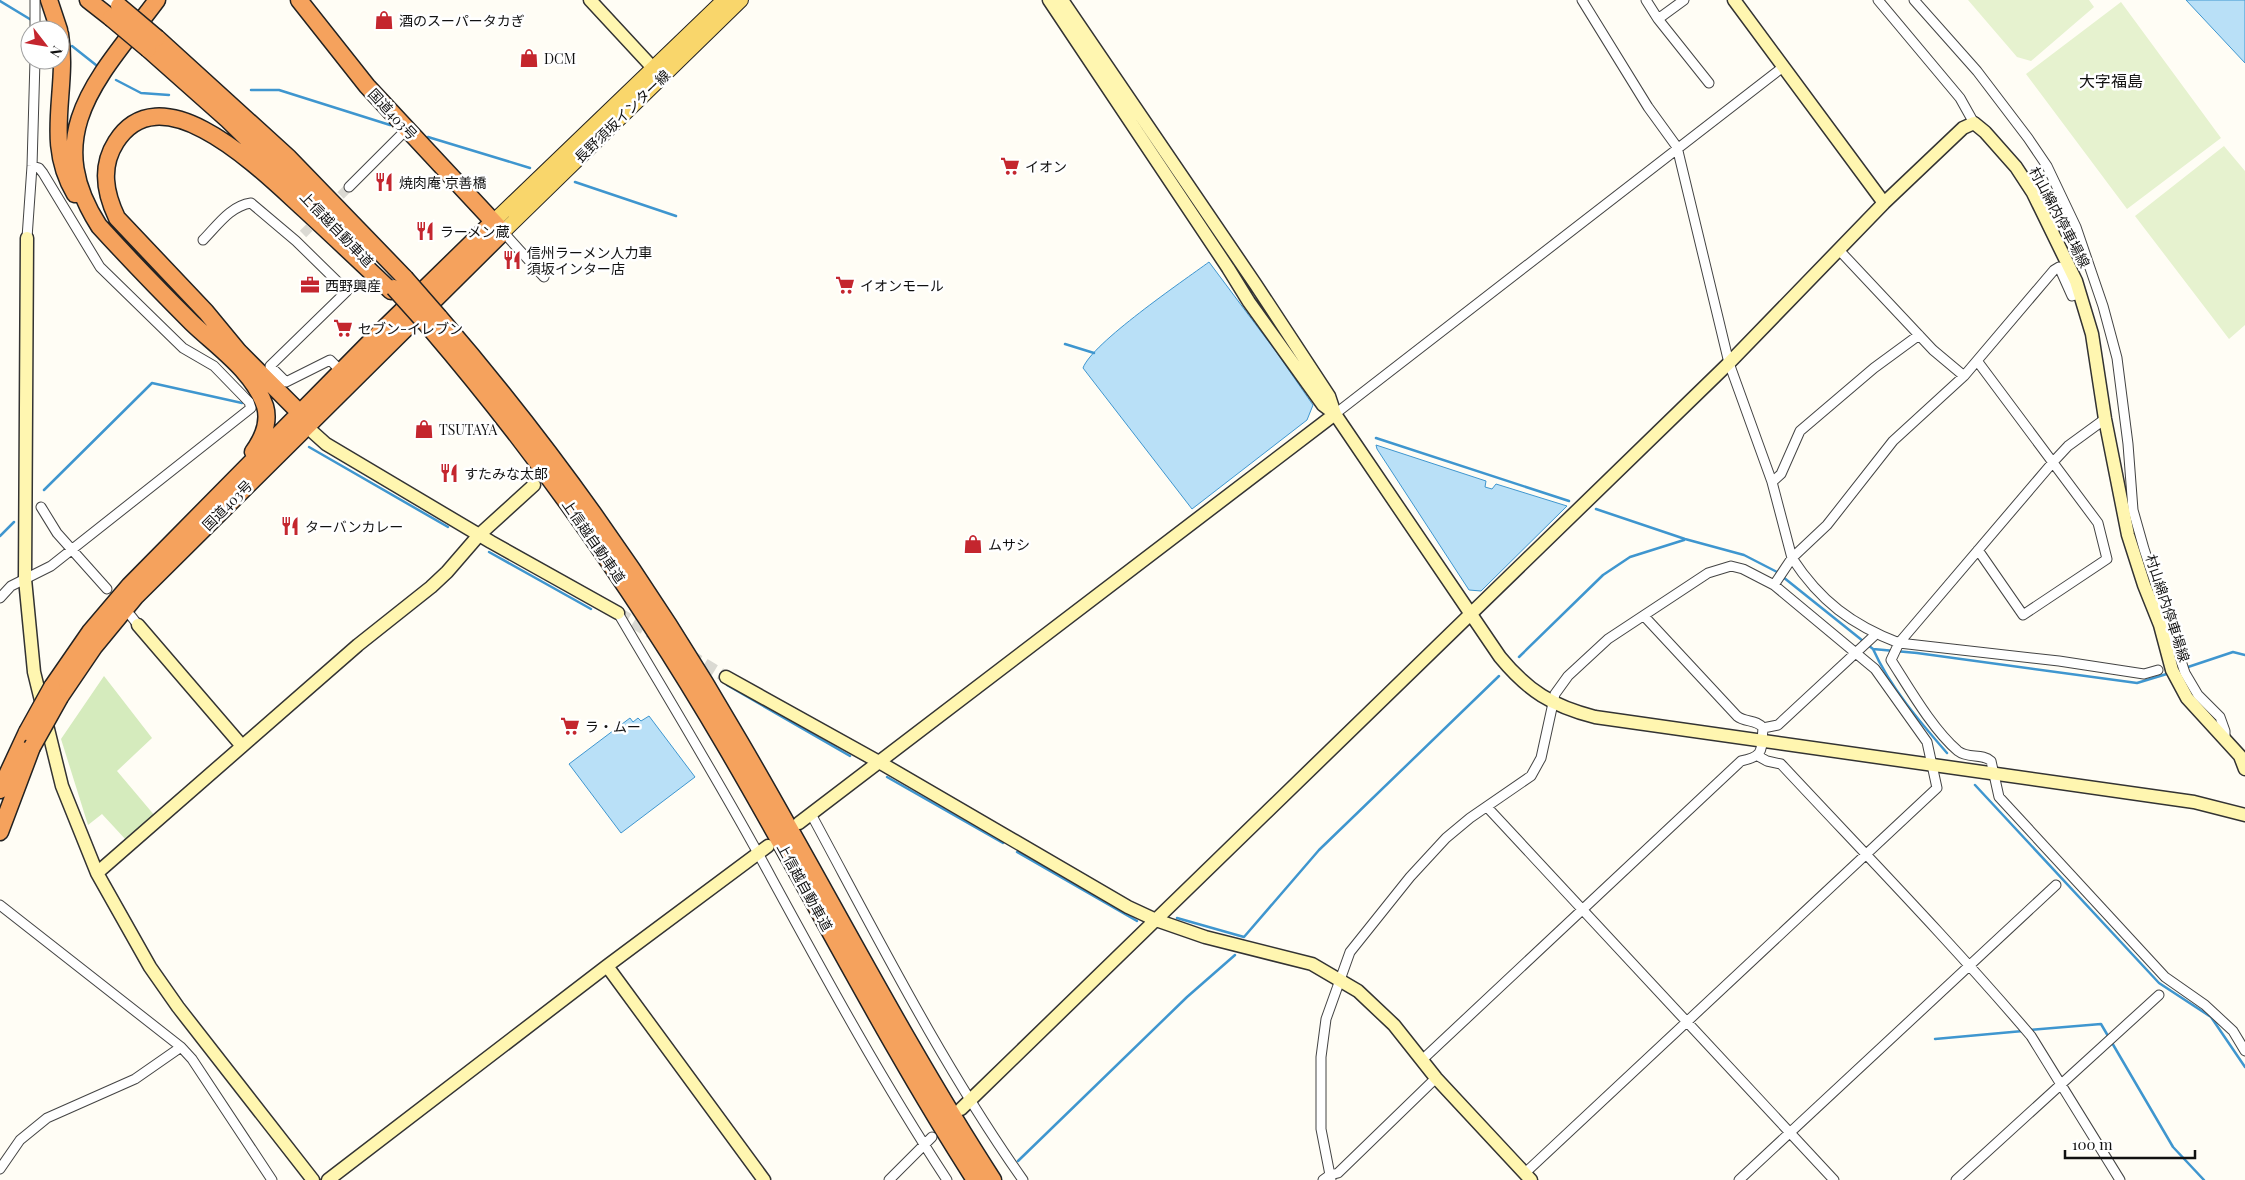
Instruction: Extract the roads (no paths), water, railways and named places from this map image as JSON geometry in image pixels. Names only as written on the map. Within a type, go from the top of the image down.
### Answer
[{"type":"highway","name":"上信越自動車道","points":[[88,0],[116,6],[263,129],[397,286]]},
{"type":"highway","points":[[99,226],[89,211],[77,180],[74,148],[78,120],[97,82],[157,0]]},
{"type":"highway","points":[[147,252],[111,222],[96,202],[86,176],[84,137],[98,99],[170,0]]},
{"type":"highway","name":"国道403号","points":[[299,0],[367,86],[498,227]]},
{"type":"highway","points":[[40,2],[52,20]]},
{"type":"highway","points":[[116,6],[155,40]]},
{"type":"highway","name":"上信越自動車道","points":[[155,40],[278,168],[434,322],[509,400],[551,455],[668,622],[770,792],[912,1048],[993,1180]]},
{"type":"highway","points":[[61,70],[57,131],[60,161],[68,183],[99,226],[193,324],[246,375],[299,420]]},
{"type":"highway","points":[[299,420],[206,312],[147,252],[122,223],[111,206],[105,182],[108,160],[117,140],[134,123],[146,119],[172,118],[199,127],[230,146],[397,286]]},
{"type":"highway","name":"国道403号","points":[[0,790],[27,732],[56,692],[136,596],[299,420],[341,371],[498,227]]},
{"type":"highway","name":"国道403号","points":[[0,832],[32,747],[56,692],[90,632],[130,584],[233,480],[299,420],[498,227]]},
{"type":"highway","name":"上信越自動車道","points":[[434,322],[473,380],[544,471],[607,558],[665,647],[754,796],[916,1085],[975,1180]]},
{"type":"highway","points":[[233,480],[260,442],[266,425],[267,416],[262,398],[246,375]]},
{"type":"main road","name":"長野須坂インター線","points":[[498,227],[654,68],[724,0]]},
{"type":"main road","name":"長野須坂インター線","points":[[498,227],[740,0]]},
{"type":"street","points":[[590,0],[654,68]]},
{"type":"street","points":[[1049,0],[1249,302],[1322,405],[1335,414]]},
{"type":"street","points":[[1062,0],[1329,396],[1335,414],[1472,614],[1514,674],[1552,703],[1595,717],[1763,735],[1931,766],[2194,802],[2245,815]]},
{"type":"street","points":[[1582,0],[1648,107],[1677,147],[1729,363],[1772,482],[1792,558],[1806,579],[1820,595],[1854,623],[1875,636],[1899,645],[2058,661],[2144,674],[2158,670]]},
{"type":"street","points":[[1646,0],[1658,19],[1709,83]]},
{"type":"street","points":[[1658,19],[1684,0]]},
{"type":"street","points":[[1734,0],[1884,203]]},
{"type":"street","points":[[961,1109],[1729,363],[1884,203],[1962,128],[1974,123],[1960,98],[1878,0]]},
{"type":"street","points":[[1914,0],[1977,71],[2023,131],[2047,166],[2076,227],[2103,306],[2117,358],[2128,444],[2133,510],[2144,549],[2185,673],[2198,695],[2220,717],[2225,731],[2225,739]]},
{"type":"street","points":[[37,20],[40,2]]},
{"type":"street","points":[[799,823],[1583,224],[1677,147],[1783,67]]},
{"type":"street","points":[[35,70],[32,166],[27,238],[24,579],[34,672],[49,737],[69,805],[115,908],[156,975],[313,1180]]},
{"type":"street","name":"村山綿内停車場線","points":[[1974,123],[2008,157],[2033,193],[2067,259],[2092,334],[2105,419],[2128,536],[2144,585],[2160,625],[2172,670],[2187,698],[2205,720],[2240,756],[2245,769]]},
{"type":"street","points":[[348,187],[407,130]]},
{"type":"street","points":[[0,598],[12,586],[51,566],[252,408],[249,402],[214,366],[183,348],[100,266],[40,168],[32,166]]},
{"type":"street","points":[[203,240],[229,213],[242,204],[251,203],[300,238],[347,291],[270,366],[286,382],[330,360],[341,371]]},
{"type":"street","points":[[498,227],[544,277]]},
{"type":"street","points":[[1839,250],[1919,335],[1964,376]]},
{"type":"street","points":[[1775,583],[1792,558],[1827,524],[1893,441],[1978,362],[2054,270],[2059,267],[2072,296],[2080,294]]},
{"type":"street","points":[[1772,482],[1781,474],[1800,431],[1874,368],[1919,335]]},
{"type":"street","points":[[1978,362],[2054,461],[2067,483],[2098,523],[2108,559],[2023,615],[1978,550]]},
{"type":"street","points":[[2105,419],[2068,446],[2054,461],[1899,645],[1891,660],[1911,692],[1953,746],[1964,754],[1987,757],[1993,764],[1996,790],[1999,797],[2165,977],[2205,1005],[2233,1031],[2245,1051]]},
{"type":"street","points":[[299,420],[326,444],[479,535],[618,613],[763,850],[830,988],[947,1180]]},
{"type":"street","points":[[98,873],[358,645],[431,587],[447,572],[479,535],[534,485]]},
{"type":"street","points":[[40,507],[57,533],[107,589]]},
{"type":"street","points":[[726,677],[879,762],[1128,907],[1156,920],[1205,937],[1312,964],[1340,980],[1358,991],[1394,1025],[1436,1078],[1528,1177],[1688,1021],[1936,788],[1927,742],[1876,669],[1859,652],[1775,583],[1743,569],[1731,566],[1718,569],[1597,648],[1568,676],[1555,694],[1539,764],[1526,781],[1446,838],[1410,877],[1350,952],[1340,980],[1326,1019],[1321,1057],[1321,1128],[1328,1178],[1338,1173],[1436,1078]]},
{"type":"street","points":[[1644,616],[1737,716],[1742,720],[1757,722],[1763,735],[1758,756]]},
{"type":"street","points":[[134,620],[242,746]]},
{"type":"street","points":[[1763,735],[1778,725],[1875,636]]},
{"type":"street","points":[[1422,1060],[1741,761],[1758,756],[1767,761],[1781,764],[1970,965],[2031,1036],[2120,1180]]},
{"type":"street","points":[[1487,807],[1834,1180]]},
{"type":"street","points":[[811,814],[882,946],[970,1099],[1023,1180]]},
{"type":"street","points":[[328,1180],[606,966],[763,850]]},
{"type":"street","points":[[1739,1180],[2056,885]]},
{"type":"street","points":[[0,905],[181,1047],[192,1059],[272,1180]]},
{"type":"street","points":[[606,966],[764,1180]]},
{"type":"street","points":[[1956,1180],[2159,995]]},
{"type":"street","points":[[0,1169],[20,1140],[47,1118],[135,1079],[181,1047]]},
{"type":"street","points":[[889,1180],[932,1136]]},
{"type":"water","points":[[2186,0],[2245,0],[2245,63]]},
{"type":"water","points":[[1209,262],[1313,405],[1307,420],[1192,509],[1083,368],[1090,357],[1120,328]]},
{"type":"water","points":[[1376,445],[1486,481],[1485,487],[1492,489],[1496,484],[1567,506],[1481,591],[1469,590]]},
{"type":"water","points":[[649,716],[695,777],[621,833],[569,764],[630,718],[633,722],[638,718],[641,721]]},
{"type":"waterway","points":[[0,1],[31,20]]},
{"type":"waterway","points":[[72,46],[96,65]]},
{"type":"waterway","points":[[116,80],[141,93],[169,95]]},
{"type":"waterway","points":[[251,90],[279,90],[390,125]]},
{"type":"waterway","points":[[428,137],[530,168]]},
{"type":"waterway","points":[[575,182],[676,216]]},
{"type":"waterway","points":[[1065,344],[1094,353]]},
{"type":"waterway","points":[[44,490],[152,383],[242,403]]},
{"type":"waterway","points":[[1376,438],[1569,501]]},
{"type":"waterway","points":[[309,447],[448,527]]},
{"type":"waterway","points":[[1596,509],[1685,539],[1744,555],[1779,573]]},
{"type":"waterway","points":[[0,536],[14,522]]},
{"type":"waterway","points":[[1519,657],[1603,575],[1630,557],[1684,540]]},
{"type":"waterway","points":[[489,552],[591,609]]},
{"type":"waterway","points":[[1783,577],[1873,649],[1897,690],[1947,753]]},
{"type":"waterway","points":[[1873,649],[1917,653],[2137,683],[2170,673]]},
{"type":"waterway","points":[[2185,668],[2233,652],[2245,655]]},
{"type":"waterway","points":[[1177,918],[1244,937],[1319,850],[1499,676]]},
{"type":"waterway","points":[[727,685],[850,756]]},
{"type":"waterway","points":[[887,777],[1003,843]]},
{"type":"waterway","points":[[1975,785],[2159,983],[2211,1017],[2245,1067]]},
{"type":"waterway","points":[[1017,852],[1137,921]]},
{"type":"waterway","points":[[1018,1161],[1187,997],[1235,955]]},
{"type":"waterway","points":[[2029,1030],[2101,1024],[2173,1147],[2204,1180]]},
{"type":"waterway","points":[[1935,1039],[2023,1031]]},
{"type":"tunnel","points":[[331,205],[349,187]]},
{"type":"tunnel","points":[[303,234],[319,218]]},
{"type":"tunnel","points":[[618,613],[656,636]]},
{"type":"tunnel","points":[[689,655],[726,677]]},
{"type":"place","name":"酒のスーパータカぎ","points":[[384,20]]},
{"type":"place","name":"DCM","points":[[529,58]]},
{"type":"place","name":"イオン","points":[[1010,166]]},
{"type":"place","name":"焼肉庵 京善橋","points":[[384,182]]},
{"type":"place","name":"ラーメン蔵","points":[[425,231]]},
{"type":"place","name":"信州ラーメン人力車 須坂インター店","points":[[512,260]]},
{"type":"place","name":"西野興産","points":[[310,285]]},
{"type":"place","name":"イオンモール","points":[[845,285]]},
{"type":"place","name":"セブン-イレブン","points":[[343,328]]},
{"type":"place","name":"TSUTAYA","points":[[424,429]]},
{"type":"place","name":"すたみな太郎","points":[[449,473]]},
{"type":"place","name":"ターバンカレー","points":[[290,526]]},
{"type":"place","name":"ムサシ","points":[[973,544]]},
{"type":"place","name":"ラ・ムー","points":[[570,726]]},
{"type":"district","name":"大字福島","points":[[2111,80]]}]
